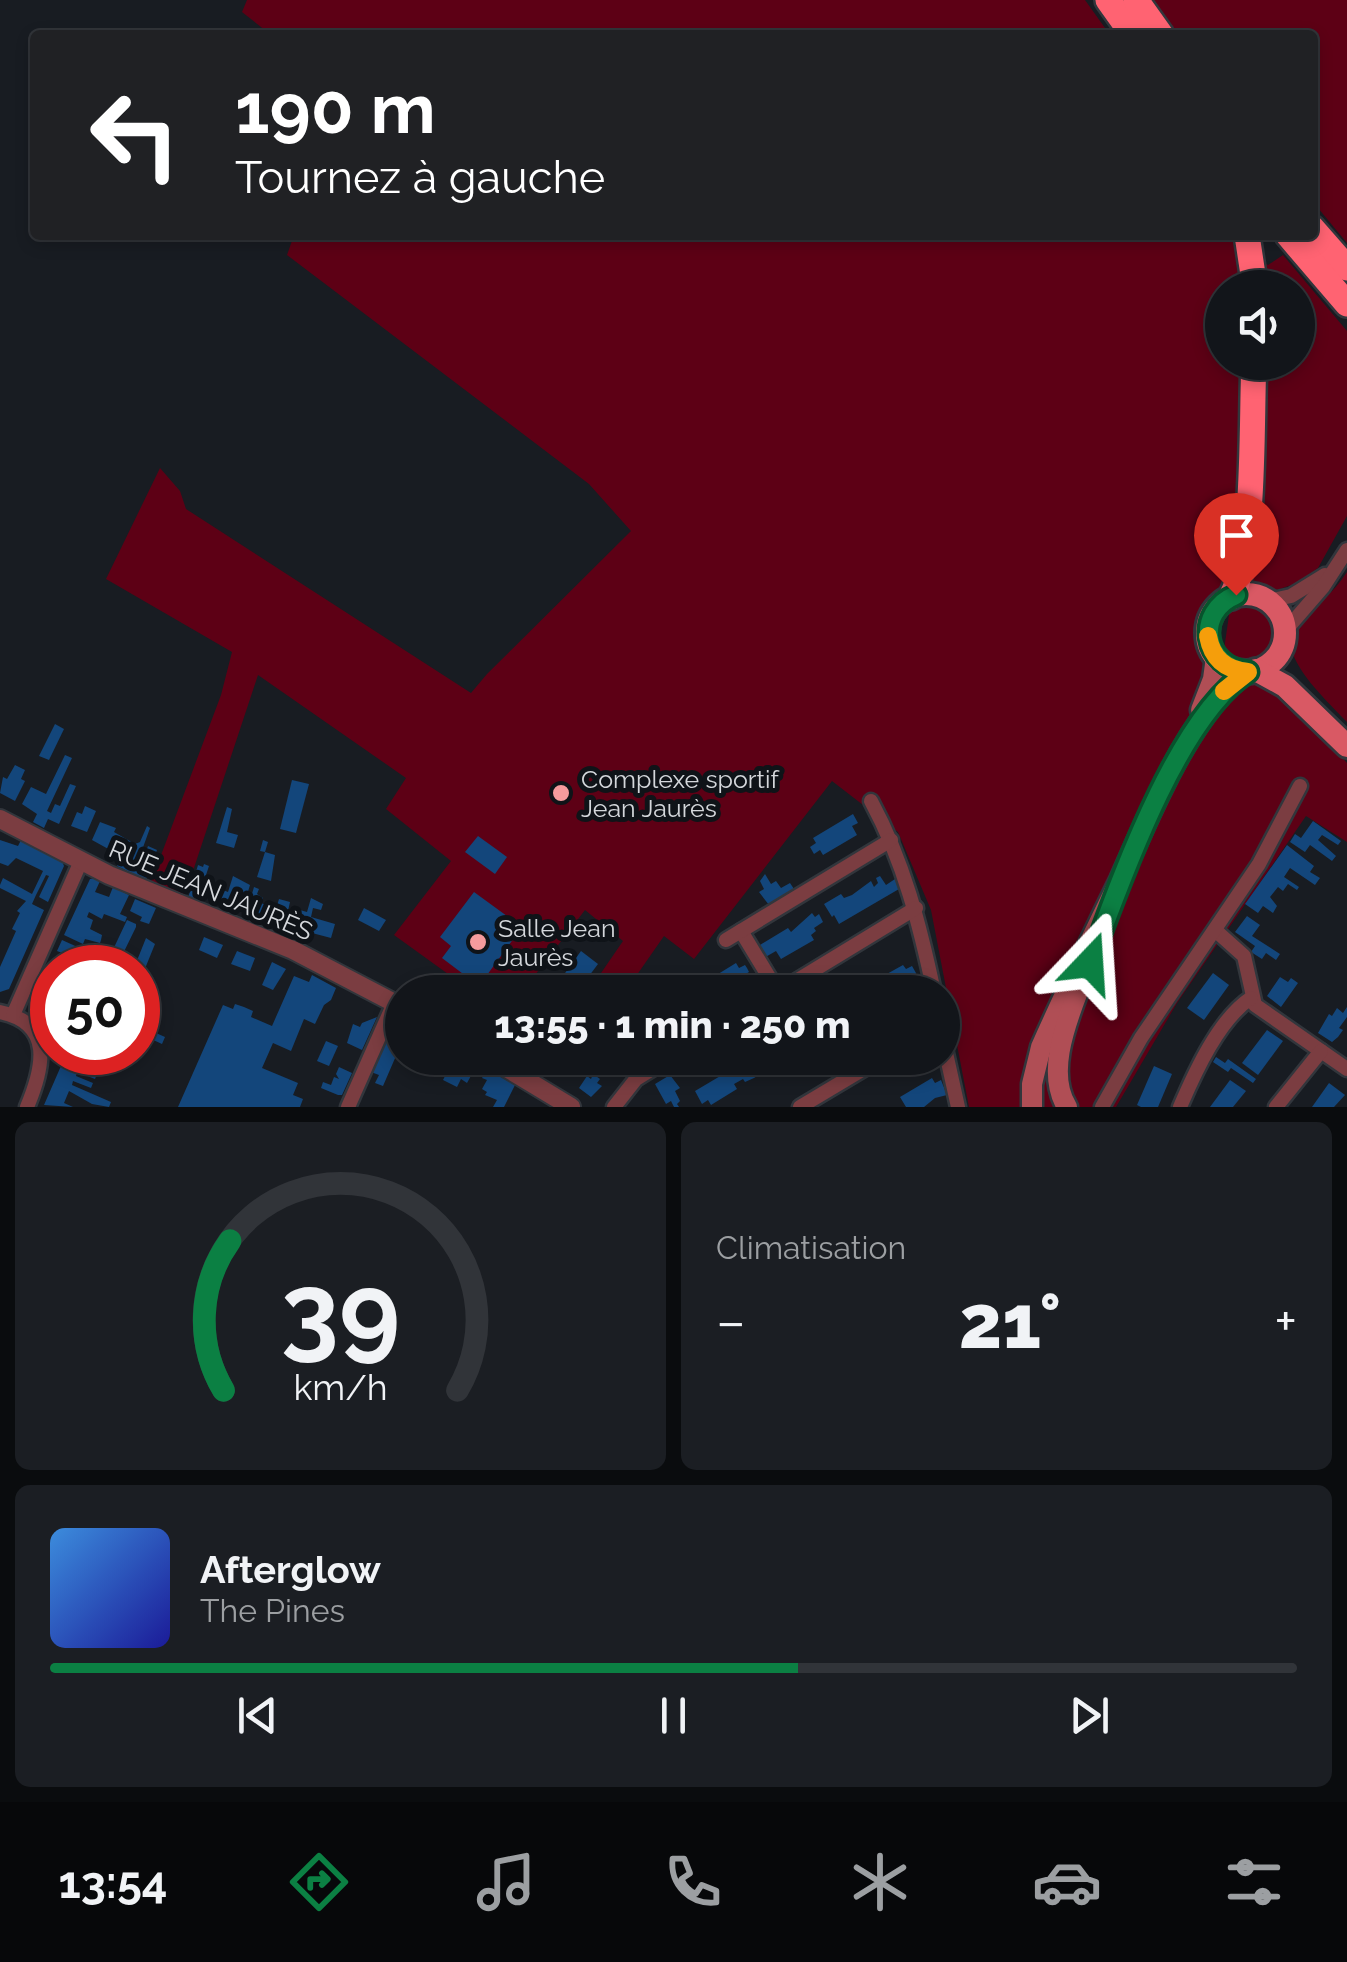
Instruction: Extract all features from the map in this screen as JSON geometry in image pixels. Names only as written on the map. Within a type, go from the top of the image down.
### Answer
[{"type":"highway","points":[[1108,0],[1129,30]]},
{"type":"highway","points":[[1136,0],[1157,30]]},
{"type":"highway","points":[[1318,235],[1347,268]]},
{"type":"highway","points":[[1248,240],[1252,270]]},
{"type":"highway","points":[[1292,240],[1347,304]]},
{"type":"highway","points":[[1231,597],[1240,575],[1246,540],[1253,380]]},
{"type":"main road","points":[[1347,731],[1299,678],[1284,639],[1280,612],[1269,601],[1250,594],[1231,597],[1218,606],[1208,623],[1208,638],[1216,657],[1228,667],[1252,671],[1285,686],[1347,746]]},
{"type":"main road","points":[[1187,744],[1223,692],[1274,660],[1284,639]]},
{"type":"main road","points":[[1032,1107],[1032,1084],[1041,1047],[1187,744],[1209,690],[1216,657]]},
{"type":"main road","points":[[1068,1107],[1058,1090],[1058,1067],[1074,1002],[1118,882]]},
{"type":"main road","points":[[1020,1107],[1022,1074],[1030,1044],[1048,1008],[1085,952]]},
{"type":"street","points":[[1284,639],[1347,550]]},
{"type":"street","points":[[1269,601],[1301,592],[1337,565]]},
{"type":"street","points":[[1102,1107],[1136,1047],[1259,864],[1300,786]]},
{"type":"street","points":[[871,801],[891,840],[916,908],[930,975]]},
{"type":"street","name":"RUE JEAN JAURÈS","points":[[0,819],[81,861],[293,950],[385,998]]},
{"type":"street","points":[[726,940],[891,840]]},
{"type":"street","points":[[27,1107],[40,1074],[42,1054],[30,1029],[6,1013],[81,861]]},
{"type":"street","points":[[806,975],[916,908]]},
{"type":"street","points":[[1215,930],[1236,946],[1246,961],[1251,998],[1258,1008],[1347,1069]]},
{"type":"street","points":[[741,931],[768,975]]},
{"type":"street","points":[[1180,1107],[1203,1058],[1234,1013],[1251,998]]},
{"type":"street","points":[[348,1107],[385,1032]]},
{"type":"street","points":[[1276,1107],[1321,1051]]},
{"type":"street","points":[[518,1075],[571,1107]]},
{"type":"street","points":[[614,1107],[641,1075]]},
{"type":"street","points":[[800,1107],[854,1075]]},
{"type":"street","points":[[951,1075],[958,1107]]},
{"type":"shaded area","points":[[247,0],[1085,0],[1106,30],[265,30],[242,12]]},
{"type":"shaded area","points":[[1153,0],[1347,0],[1347,243],[1318,208],[1318,30],[1175,30]]},
{"type":"shaded area","points":[[292,240],[1239,240],[1243,250],[1268,265],[1283,255],[1296,270],[1205,270],[1205,380],[1315,380],[1315,293],[1347,331],[1347,516],[1318,568],[1297,583],[1277,590],[1256,584],[1228,586],[1202,603],[1193,636],[1204,661],[1198,689],[1226,700],[1247,680],[1262,680],[1293,705],[1347,763],[1347,842],[1306,816],[1177,1003],[1116,1107],[969,1107],[960,1060],[960,975],[944,975],[931,910],[898,832],[832,781],[694,959],[664,936],[637,975],[600,975],[623,941],[585,910],[535,975],[449,975],[394,935],[451,861],[386,809],[406,778],[258,675],[185,895],[151,882],[221,695],[232,652],[106,579],[160,468],[180,491],[186,509],[471,693],[631,531],[589,484],[287,255]]},
{"type":"shaded area","points":[[1347,572],[1347,722],[1306,676],[1291,648],[1291,635]]},
{"type":"shaded area","points":[[1241,604],[1262,608],[1275,626],[1272,648],[1254,660],[1236,658],[1224,650],[1230,608]]},
{"type":"building","points":[[55,724],[64,729],[49,760],[39,756]]},
{"type":"building","points":[[65,755],[72,758],[47,811],[51,813],[55,804],[60,806],[70,784],[76,786],[59,824],[48,819],[44,828],[33,822],[37,814],[22,804],[31,787],[46,794]]},
{"type":"building","points":[[15,765],[25,770],[21,779],[25,781],[15,801],[0,793],[3,777],[7,779]]},
{"type":"building","points":[[292,780],[309,784],[296,833],[280,829]]},
{"type":"building","points":[[85,806],[96,811],[87,832],[71,826],[77,812],[82,814]]},
{"type":"building","points":[[227,807],[232,809],[227,832],[238,835],[234,848],[216,843]]},
{"type":"building","points":[[853,814],[858,823],[852,826],[857,835],[823,855],[820,850],[814,854],[810,847],[816,843],[813,838]]},
{"type":"building","points":[[1313,821],[1341,841],[1338,845],[1322,835],[1318,840],[1336,856],[1332,861],[1310,845],[1305,852],[1290,842],[1295,834],[1301,838]]},
{"type":"building","points":[[100,822],[116,828],[114,832],[135,844],[140,842],[147,826],[150,828],[141,853],[145,854],[148,846],[157,850],[146,880],[117,866],[121,856],[92,840]]},
{"type":"building","points":[[478,836],[507,857],[495,874],[465,852]]},
{"type":"building","points":[[0,840],[18,846],[21,840],[62,861],[64,866],[48,902],[39,897],[49,876],[46,875],[32,904],[44,910],[9,989],[0,992],[0,967],[16,931],[12,929],[20,913],[17,911],[26,901],[0,885],[3,878],[32,894],[43,871],[16,858],[8,866],[0,863]]},
{"type":"building","points":[[1287,845],[1314,866],[1310,872],[1320,878],[1315,885],[1290,868],[1284,877],[1299,887],[1297,890],[1288,884],[1283,891],[1278,887],[1270,897],[1277,906],[1273,913],[1263,906],[1258,913],[1245,904]]},
{"type":"building","points":[[265,852],[275,855],[271,881],[257,877]]},
{"type":"building","points":[[198,865],[209,866],[197,902],[188,898]]},
{"type":"building","points":[[765,874],[771,884],[776,881],[781,888],[790,883],[794,889],[769,905],[759,892],[764,889],[760,881]]},
{"type":"building","points":[[233,876],[250,885],[243,908],[220,901]]},
{"type":"building","points":[[880,876],[886,885],[895,879],[899,889],[839,924],[832,917],[824,904],[841,894],[844,898],[852,895],[871,881],[874,887]]},
{"type":"building","points":[[90,879],[100,881],[95,892],[109,897],[113,887],[129,895],[120,914],[127,917],[125,922],[104,914],[102,919],[89,912],[87,917],[93,920],[90,929],[102,935],[100,943],[85,939],[83,944],[64,935]]},
{"type":"building","points":[[254,887],[263,898],[261,903],[266,905],[258,926],[244,921]]},
{"type":"building","name":"Salle Jean Jaurès","points":[[474,892],[522,927],[487,975],[464,975],[442,958],[451,946],[440,937]]},
{"type":"building","points":[[311,898],[323,904],[321,910],[313,908],[311,917],[335,924],[331,938],[312,933],[311,936],[272,922],[279,899],[290,902],[288,911],[299,914],[300,910],[307,912]]},
{"type":"building","points":[[135,899],[156,908],[149,924],[130,911]]},
{"type":"building","points":[[364,908],[386,920],[379,931],[358,920]]},
{"type":"building","points":[[812,913],[815,917],[819,914],[823,922],[814,928],[814,940],[781,959],[776,951],[762,959],[755,948],[788,928],[791,932]]},
{"type":"building","points":[[1247,916],[1260,925],[1252,936],[1280,954],[1276,960],[1266,953],[1262,959],[1251,952],[1255,946],[1235,932]]},
{"type":"building","points":[[127,920],[136,924],[127,945],[115,945]]},
{"type":"building","points":[[204,937],[223,945],[217,958],[199,950]]},
{"type":"building","points":[[237,951],[255,958],[250,971],[231,964]]},
{"type":"building","points":[[581,951],[598,964],[590,975],[564,975]]},
{"type":"building","points":[[272,962],[286,969],[273,990],[262,985]]},
{"type":"building","points":[[736,963],[739,968],[745,965],[749,972],[744,975],[716,975]]},
{"type":"building","points":[[903,965],[906,969],[912,966],[916,973],[915,975],[885,975]]},
{"type":"building","points":[[1213,973],[1229,985],[1204,1020],[1187,1008]]},
{"type":"building","points":[[312,975],[336,988],[331,1000],[324,1005],[315,1024],[304,1019],[291,1051],[273,1043],[262,1068],[298,1083],[293,1095],[303,1099],[300,1107],[178,1107],[223,1005],[233,1009],[235,1004],[244,1007],[253,1011],[251,1017],[272,1026],[294,976],[309,982]]},
{"type":"building","points":[[1280,977],[1298,983],[1281,1007],[1267,996]]},
{"type":"building","points":[[1347,1007],[1338,1037],[1332,1042],[1318,1033],[1329,1014],[1332,1016],[1337,1008],[1343,1013]]},
{"type":"building","points":[[377,1017],[362,1050],[347,1043],[353,1024],[360,1027]]},
{"type":"building","points":[[1267,1030],[1283,1041],[1258,1075],[1242,1063]]},
{"type":"building","points":[[326,1041],[338,1046],[329,1066],[317,1061]]},
{"type":"building","points":[[385,1041],[388,1075],[383,1086],[375,1083],[379,1075],[371,1072]]},
{"type":"building","points":[[1216,1057],[1225,1063],[1228,1059],[1256,1079],[1253,1083],[1231,1068],[1228,1072],[1213,1062]]},
{"type":"building","points":[[1154,1066],[1172,1074],[1158,1107],[1141,1107],[1137,1105]]},
{"type":"building","points":[[339,1067],[352,1073],[342,1095],[321,1088],[323,1082],[331,1085],[334,1077],[339,1079]]},
{"type":"building","points":[[57,1075],[76,1075],[93,1083],[91,1088],[73,1081],[72,1085],[111,1102],[109,1107],[92,1104],[69,1091],[64,1103],[73,1107],[44,1105]]},
{"type":"building","points":[[446,1075],[471,1075],[467,1083],[461,1079],[457,1087],[443,1080]]},
{"type":"building","points":[[498,1075],[515,1085],[504,1107],[493,1107],[497,1100],[485,1095],[487,1092],[482,1089],[487,1080],[482,1078]]},
{"type":"building","points":[[594,1075],[602,1086],[591,1097],[579,1088],[587,1076],[591,1079]]},
{"type":"building","points":[[670,1075],[680,1088],[675,1091],[679,1107],[671,1101],[666,1104],[655,1084]]},
{"type":"building","points":[[722,1075],[759,1075],[734,1084],[737,1089],[711,1105],[708,1100],[702,1104],[695,1091]]},
{"type":"building","points":[[932,1078],[935,1083],[941,1080],[947,1095],[924,1107],[906,1107],[900,1097]]},
{"type":"building","points":[[1230,1080],[1246,1091],[1233,1107],[1210,1107]]},
{"type":"building","points":[[1329,1083],[1345,1095],[1334,1107],[1312,1107]]},
{"type":"slow traffic","points":[[1208,636],[1213,652],[1223,664],[1248,672],[1224,691]]},
{"type":"place","name":"Complexe sportif Jean Jaurès","points":[[561,793]]},
{"type":"place","name":"Salle Jean Jaurès","points":[[478,942]]},
{"type":"route","points":[[1090,963],[1118,882],[1169,777],[1212,707],[1228,687],[1248,672],[1223,664],[1208,638],[1212,614],[1222,602],[1236,595]]}]
